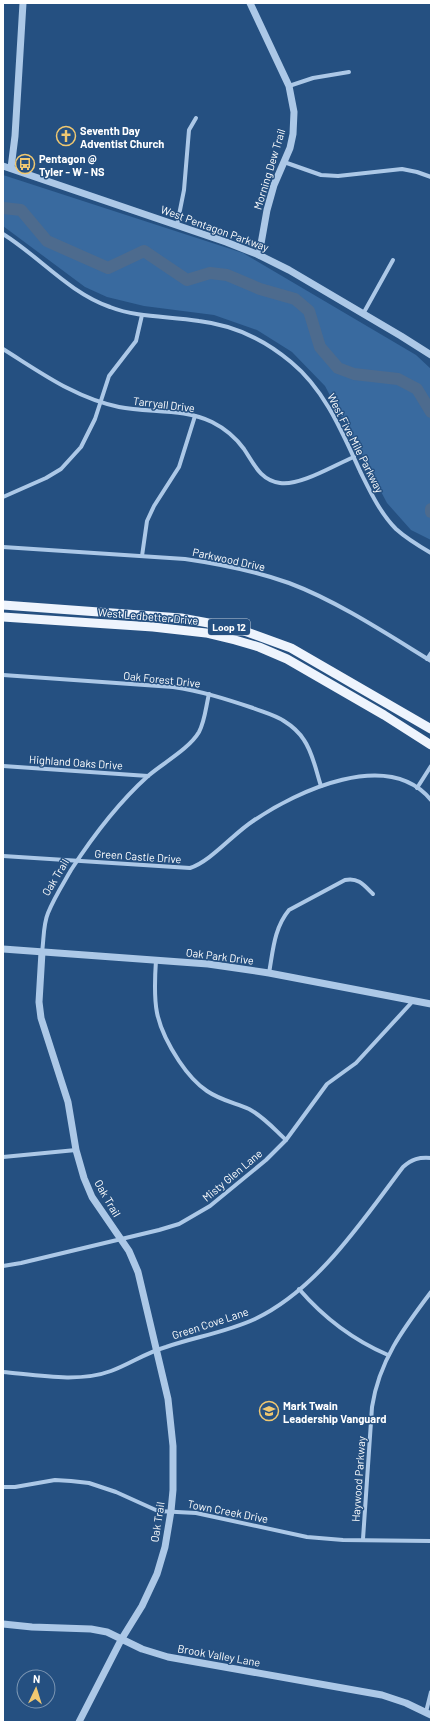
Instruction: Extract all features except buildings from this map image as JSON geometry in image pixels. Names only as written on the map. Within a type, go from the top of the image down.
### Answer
[{"type":"main road","name":"West Ledbetter Drive","points":[[3,605],[154,616],[208,622],[236,628],[291,648],[431,729]]},
{"type":"main road","points":[[154,616],[154,627]]},
{"type":"main road","name":"West Ledbetter Drive","points":[[3,617],[154,627],[206,633],[235,640],[266,650],[316,675],[431,745]]},
{"type":"street","points":[[11,168],[15,136],[23,3]]},
{"type":"street","name":"Morning Dew Trail","points":[[250,3],[289,86],[292,99],[294,123],[290,148],[267,210],[258,255]]},
{"type":"street","points":[[289,86],[313,78],[348,72]]},
{"type":"street","points":[[177,225],[184,190],[189,130],[196,118]]},
{"type":"street","points":[[284,162],[321,175],[338,176],[402,169],[431,177]]},
{"type":"street","name":"West Pentagon Parkway","points":[[3,166],[177,225],[258,255],[289,270],[429,353]]},
{"type":"street","name":"West Five Mile Parkway","points":[[3,234],[78,292],[109,307],[142,316],[218,324],[264,343],[291,362],[305,374],[321,395],[337,422],[373,497],[384,514],[396,529],[408,539],[431,553]]},
{"type":"street","points":[[363,314],[393,260]]},
{"type":"street","points":[[3,497],[46,478],[61,469],[81,447],[88,434],[109,376],[136,341],[142,316]]},
{"type":"street","name":"Tarryall Drive","points":[[3,349],[55,382],[75,393],[99,402],[131,410],[185,414],[196,416],[211,422],[225,430],[244,449],[261,475],[280,483],[292,483],[302,480],[354,457]]},
{"type":"street","points":[[142,556],[147,521],[154,506],[179,467],[196,416]]},
{"type":"street","name":"Parkwood Drive","points":[[3,547],[185,559],[253,572],[290,584],[344,609],[429,660]]},
{"type":"street","points":[[429,660],[431,653]]},
{"type":"street","name":"Oak Forest Drive","points":[[3,675],[173,687],[209,694],[272,714],[295,728],[309,749],[321,786]]},
{"type":"street","name":"Oak Trail","points":[[79,1722],[121,1640],[142,1606],[157,1574],[165,1547],[171,1511],[173,1468],[171,1419],[168,1399],[155,1350],[138,1272],[129,1251],[120,1240],[92,1197],[84,1178],[76,1150],[72,1118],[41,1018],[39,1002],[42,952],[47,914],[59,890],[77,861],[99,830],[148,776],[192,741],[199,733],[203,724],[209,694]]},
{"type":"street","name":"Highland Oaks Drive","points":[[3,766],[148,776]]},
{"type":"street","points":[[417,788],[431,766]]},
{"type":"street","name":"Green Castle Drive","points":[[3,856],[182,868],[198,866],[252,821],[282,803],[321,786],[350,778],[377,775],[397,779],[417,788],[431,800]]},
{"type":"street","points":[[269,973],[277,933],[284,916],[289,910],[345,880],[358,880],[373,894]]},
{"type":"street","name":"Oak Park Drive","points":[[3,949],[208,964],[269,973],[431,1004]]},
{"type":"street","points":[[156,960],[154,993],[158,1021],[168,1044],[186,1072],[195,1082],[208,1092],[222,1100],[248,1109],[263,1118],[286,1140]]},
{"type":"street","name":"Misty Glen Lane","points":[[3,1266],[120,1240],[179,1224],[195,1216],[244,1179],[286,1140],[327,1084],[356,1063],[413,1001]]},
{"type":"street","points":[[3,1157],[76,1150]]},
{"type":"street","name":"Green Cove Lane","points":[[3,1372],[78,1378],[92,1376],[112,1371],[142,1355],[155,1350],[233,1327],[256,1318],[276,1307],[299,1289],[345,1245],[403,1167],[411,1160],[422,1157],[431,1158]]},
{"type":"street","points":[[299,1289],[312,1304],[341,1329],[369,1346],[388,1355]]},
{"type":"street","name":"Haywood Parkway","points":[[363,1539],[372,1407],[375,1389],[388,1355],[404,1329],[431,1292]]},
{"type":"street","name":"Town Creek Drive","points":[[3,1487],[15,1487],[56,1480],[88,1483],[124,1495],[153,1510],[163,1512],[196,1512],[307,1537],[343,1540],[363,1539],[431,1541]]},
{"type":"street","name":"Brook Valley Lane","points":[[3,1624],[32,1627],[91,1628],[107,1632],[142,1649],[168,1657],[382,1695],[429,1714]]},
{"type":"street","points":[[429,1714],[431,1692]]},
{"type":"shaded area","points":[[3,175],[243,253],[416,355],[431,369],[431,540],[411,530],[387,503],[325,386],[292,352],[257,330],[214,315],[144,306],[107,297],[85,287],[3,226]]},
{"type":"waterway","points":[[3,208],[21,210],[47,241],[108,268],[144,251],[187,280],[210,273],[227,275],[260,289],[295,299],[309,311],[320,347],[338,368],[354,374],[398,379],[417,389],[431,412]]},
{"type":"place","name":"Seventh Day Adventist Church","points":[[66,136]]},
{"type":"place","name":"Pentagon @ Tyler - W - NS","points":[[25,164]]},
{"type":"place","name":"Mark Twain Leadership Vanguard","points":[[269,1411]]}]
